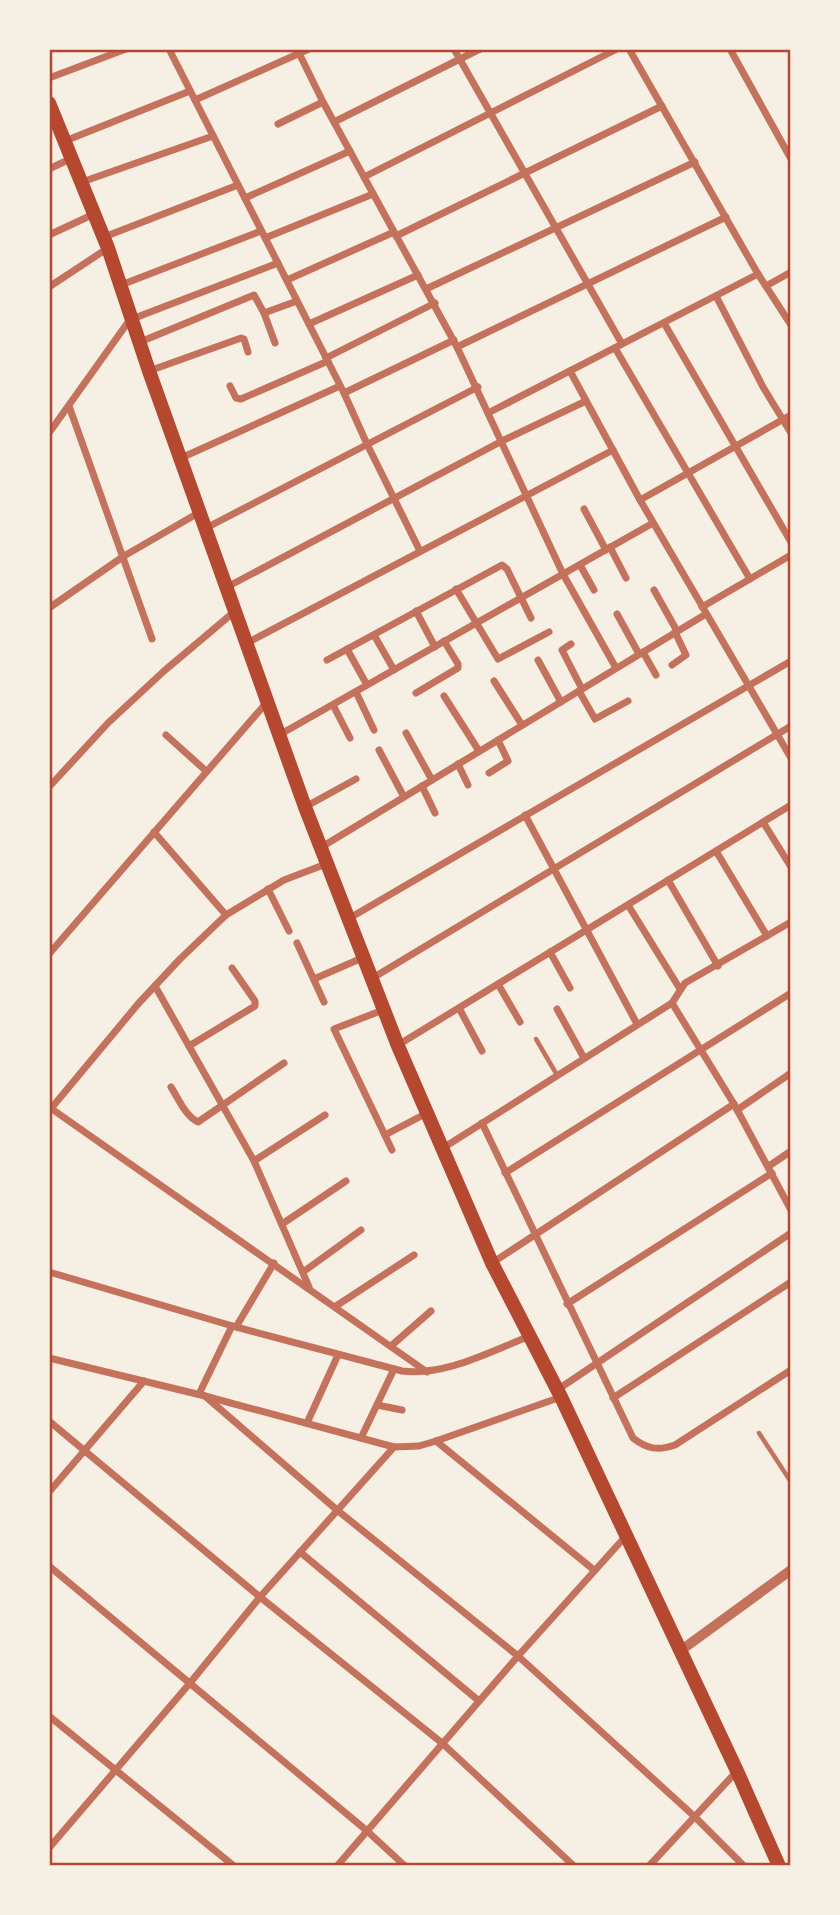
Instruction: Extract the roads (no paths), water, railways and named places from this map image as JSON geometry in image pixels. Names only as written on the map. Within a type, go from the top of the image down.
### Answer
[{"type":"main road","points":[[49,103],[52,119],[65,141],[106,242],[267,702],[370,979],[492,1263],[559,1394],[779,1866]]},
{"type":"street","points":[[49,78],[126,49]]},
{"type":"street","points":[[169,49],[298,301],[420,551]]},
{"type":"street","points":[[195,100],[298,51],[309,49]]},
{"type":"street","points":[[454,49],[587,284],[688,473],[750,579]]},
{"type":"street","points":[[334,122],[480,49]]},
{"type":"street","points":[[364,177],[617,49]]},
{"type":"street","points":[[629,49],[758,274],[791,325]]},
{"type":"street","points":[[730,49],[791,159]]},
{"type":"street","points":[[298,51],[349,151],[435,303],[490,412],[564,574],[616,668]]},
{"type":"street","points":[[65,141],[191,91]]},
{"type":"street","points":[[278,124],[323,102]]},
{"type":"street","points":[[286,280],[395,234],[662,106]]},
{"type":"street","points":[[82,182],[213,136]]},
{"type":"street","points":[[245,198],[349,151]]},
{"type":"street","points":[[49,169],[72,158]]},
{"type":"street","points":[[426,289],[695,162]]},
{"type":"street","points":[[49,287],[106,242],[238,185]]},
{"type":"street","points":[[121,285],[373,194]]},
{"type":"street","points":[[49,235],[94,214]]},
{"type":"street","points":[[181,458],[456,344],[726,217]]},
{"type":"street","points":[[49,433],[131,318],[278,263]]},
{"type":"street","points":[[766,286],[791,272]]},
{"type":"street","points":[[490,412],[758,274]]},
{"type":"street","points":[[309,324],[418,275]]},
{"type":"street","points":[[140,342],[254,295],[275,343]]},
{"type":"street","points":[[716,296],[763,387],[787,417],[791,433]]},
{"type":"street","points":[[264,313],[298,301]]},
{"type":"street","points":[[230,386],[236,398],[241,399],[327,360],[435,303]]},
{"type":"street","points":[[664,323],[791,542]]},
{"type":"street","points":[[149,371],[241,338],[245,341],[248,352]]},
{"type":"street","points":[[570,371],[653,523],[791,758]]},
{"type":"street","points":[[206,528],[478,387]]},
{"type":"street","points":[[226,587],[502,441],[586,401]]},
{"type":"street","points":[[69,405],[152,639]]},
{"type":"street","points":[[640,500],[787,417]]},
{"type":"street","points":[[246,643],[612,450]]},
{"type":"street","points":[[583,509],[626,578]]},
{"type":"street","points":[[49,608],[124,556],[200,512]]},
{"type":"street","points":[[279,735],[653,523]]},
{"type":"street","points":[[320,848],[641,653],[750,579],[791,555]]},
{"type":"street","points":[[327,660],[499,565],[506,569],[531,618]]},
{"type":"street","points":[[580,565],[594,590]]},
{"type":"street","points":[[456,589],[500,660],[549,632]]},
{"type":"street","points":[[654,590],[686,655],[672,665]]},
{"type":"street","points":[[49,787],[108,723],[235,611]]},
{"type":"street","points":[[416,611],[435,647]]},
{"type":"street","points":[[617,614],[656,675]]},
{"type":"street","points":[[374,635],[394,670]]},
{"type":"street","points":[[416,692],[458,668],[444,641]]},
{"type":"street","points":[[570,644],[562,650],[595,719],[628,701]]},
{"type":"street","points":[[347,649],[367,685]]},
{"type":"street","points":[[538,660],[561,702]]},
{"type":"street","points":[[348,919],[791,661]]},
{"type":"street","points":[[494,681],[522,725]]},
{"type":"street","points":[[356,692],[374,730]]},
{"type":"street","points":[[444,696],[479,751]]},
{"type":"street","points":[[49,954],[267,702]]},
{"type":"street","points":[[333,705],[351,738]]},
{"type":"street","points":[[370,979],[791,726]]},
{"type":"street","points":[[406,733],[432,780]]},
{"type":"street","points":[[166,735],[206,771]]},
{"type":"street","points":[[489,773],[508,761],[498,740]]},
{"type":"street","points":[[379,750],[404,797]]},
{"type":"street","points":[[458,764],[468,785]]},
{"type":"street","points":[[305,807],[356,779]]},
{"type":"street","points":[[422,786],[435,813]]},
{"type":"street","points":[[398,1046],[791,805]]},
{"type":"street","points":[[525,815],[637,1024]]},
{"type":"street","points":[[763,822],[791,867]]},
{"type":"street","points":[[154,832],[226,915]]},
{"type":"street","points":[[716,851],[767,936]]},
{"type":"street","points":[[326,864],[284,880],[226,915],[155,986],[50,1109],[309,1287],[428,1373]]},
{"type":"street","points":[[668,880],[718,965]]},
{"type":"street","points":[[268,889],[289,931]]},
{"type":"street","points":[[628,905],[680,989]]},
{"type":"street","points":[[442,1148],[672,1003],[685,983],[791,922]]},
{"type":"street","points":[[297,943],[324,1002]]},
{"type":"street","points":[[550,952],[570,988]]},
{"type":"street","points":[[314,979],[362,958]]},
{"type":"street","points":[[190,1046],[255,1006],[255,1000],[232,968]]},
{"type":"street","points":[[498,984],[520,1022]]},
{"type":"street","points":[[155,986],[254,1161],[309,1287]]},
{"type":"street","points":[[505,1174],[791,993]]},
{"type":"street","points":[[672,1003],[771,1169],[791,1210]]},
{"type":"street","points":[[459,1008],[482,1051]]},
{"type":"street","points":[[557,1009],[584,1058]]},
{"type":"street","points":[[383,1010],[334,1030],[392,1150]]},
{"type":"street","points":[[171,1087],[194,1122],[198,1122],[284,1063]]},
{"type":"street","points":[[492,1263],[791,1073]]},
{"type":"street","points":[[385,1135],[427,1113]]},
{"type":"street","points":[[254,1161],[325,1115]]},
{"type":"street","points":[[482,1123],[633,1438],[653,1449],[664,1449],[791,1370]]},
{"type":"street","points":[[568,1304],[771,1169],[791,1151]]},
{"type":"street","points":[[282,1224],[346,1181]]},
{"type":"street","points":[[303,1272],[361,1230]]},
{"type":"street","points":[[49,1358],[202,1395],[394,1447],[419,1446],[559,1394],[596,1363],[791,1233]]},
{"type":"street","points":[[336,1306],[414,1255]]},
{"type":"street","points":[[202,1395],[234,1326],[274,1263]]},
{"type":"street","points":[[49,1272],[394,1369],[428,1373],[530,1336]]},
{"type":"street","points":[[613,1398],[791,1282]]},
{"type":"street","points":[[391,1346],[431,1311]]},
{"type":"street","points":[[307,1423],[338,1354]]},
{"type":"street","points":[[361,1438],[394,1369]]},
{"type":"street","points":[[49,1492],[144,1381]]},
{"type":"street","points":[[202,1395],[337,1510],[518,1656],[694,1816],[744,1866]]},
{"type":"street","points":[[377,1405],[402,1410]]},
{"type":"street","points":[[49,1421],[260,1597],[442,1743],[574,1866]]},
{"type":"street","points":[[436,1441],[594,1570]]},
{"type":"street","points":[[49,1848],[190,1684],[260,1597],[394,1447]]},
{"type":"street","points":[[337,1866],[518,1656],[625,1537]]},
{"type":"street","points":[[300,1552],[479,1701]]},
{"type":"street","points":[[49,1566],[366,1830],[405,1866]]},
{"type":"street","points":[[680,1651],[791,1570]]},
{"type":"street","points":[[49,1716],[234,1866]]},
{"type":"street","points":[[649,1866],[737,1771]]},
{"type":"lane","points":[[536,1039],[557,1075]]},
{"type":"lane","points":[[759,1433],[791,1482]]}]
